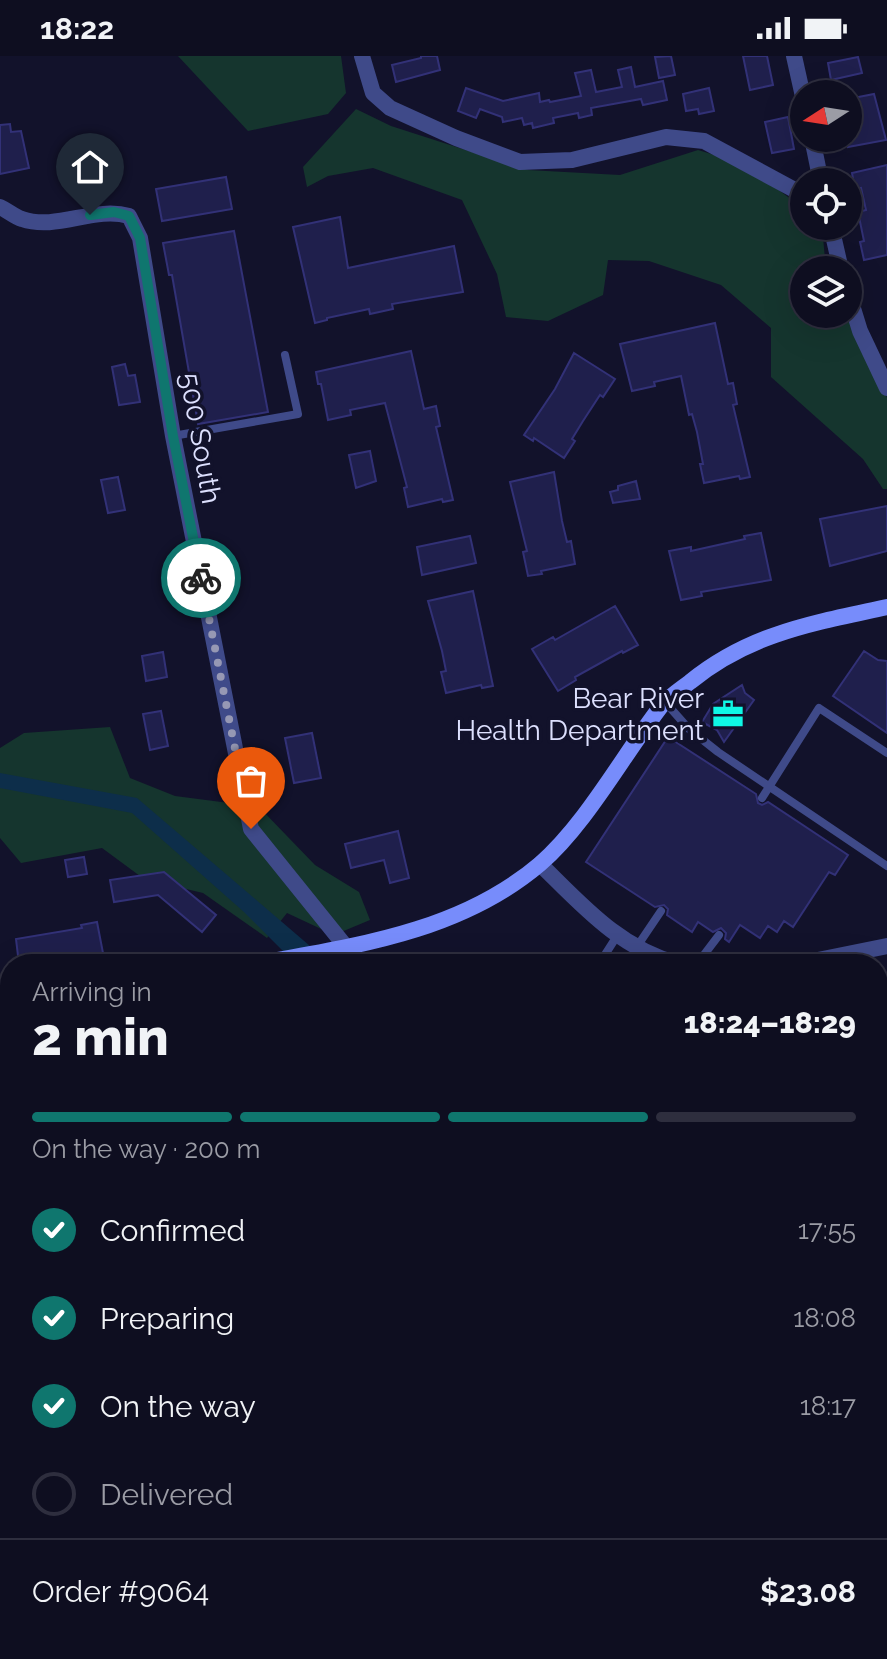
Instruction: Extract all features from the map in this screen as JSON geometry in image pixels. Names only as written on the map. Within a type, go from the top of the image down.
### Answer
[{"type":"main road","points":[[309,954],[401,936],[443,921],[493,897],[540,864],[567,836],[665,702],[717,660],[759,640],[810,624],[887,607]]},
{"type":"street","points":[[362,56],[373,93],[390,108],[520,162],[572,160],[666,137],[704,141],[790,187]]},
{"type":"street","points":[[794,56],[799,80]]},
{"type":"street","name":"500 South","points":[[0,207],[22,219],[43,223],[114,212],[129,216],[140,238],[173,436],[251,829],[346,947]]},
{"type":"street","points":[[859,328],[887,388]]},
{"type":"street","points":[[540,864],[588,913],[617,936],[652,954]]},
{"type":"street","points":[[859,954],[887,946]]},
{"type":"lane","points":[[173,436],[298,414],[285,355]]},
{"type":"lane","points":[[665,702],[689,729],[887,866]]},
{"type":"lane","points":[[762,798],[819,708],[887,753]]},
{"type":"lane","points":[[636,948],[661,911]]},
{"type":"lane","points":[[705,954],[719,935]]},
{"type":"lane","points":[[605,954],[617,936]]},
{"type":"green space","points":[[178,56],[341,56],[346,93],[328,114],[248,131]]},
{"type":"green space","points":[[356,109],[391,126],[528,170],[620,175],[698,150],[744,164],[790,198],[790,240],[823,240],[825,256],[790,256],[790,328],[857,328],[873,354],[887,398],[887,489],[883,489],[863,459],[771,377],[771,328],[721,285],[649,261],[608,260],[603,295],[548,321],[506,317],[497,274],[462,200],[373,168],[328,176],[307,187],[303,167]]},
{"type":"green space","points":[[110,727],[130,778],[175,796],[259,807],[315,865],[359,892],[370,920],[334,935],[287,913],[267,938],[203,893],[144,879],[102,848],[21,863],[0,838],[0,748],[24,733]]},
{"type":"water","points":[[0,773],[137,798],[319,954],[286,954],[244,912],[132,813],[0,788]]},
{"type":"building","points":[[421,56],[437,56],[440,70],[396,82],[392,65]]},
{"type":"building","points":[[671,56],[675,75],[659,78],[655,57]]},
{"type":"building","points":[[743,56],[767,56],[773,85],[750,90]]},
{"type":"building","points":[[858,57],[862,73],[831,80],[828,63]]},
{"type":"building","points":[[631,67],[635,87],[663,81],[667,100],[643,105],[641,99],[591,108],[592,115],[579,118],[578,113],[553,118],[554,123],[533,128],[532,123],[524,125],[522,118],[503,122],[502,117],[480,109],[476,118],[458,111],[466,88],[503,101],[539,93],[540,102],[550,102],[581,96],[575,73],[591,70],[596,92],[622,87],[618,70]]},
{"type":"building","points":[[709,88],[714,111],[699,114],[698,109],[686,111],[683,94]]},
{"type":"building","points":[[874,94],[886,140],[862,144],[862,96]]},
{"type":"building","points":[[788,117],[790,150],[772,153],[765,122]]},
{"type":"building","points":[[10,124],[11,132],[21,131],[29,168],[0,174],[0,125]]},
{"type":"building","points":[[887,165],[887,255],[864,260],[860,242],[864,241],[862,211],[866,210],[862,171]]},
{"type":"building","points":[[226,177],[232,209],[162,221],[156,189]]},
{"type":"building","points":[[340,217],[348,268],[454,246],[463,292],[392,304],[393,309],[370,314],[369,309],[315,323],[293,227]]},
{"type":"building","points":[[234,231],[268,412],[198,424],[172,275],[169,275],[163,243]]},
{"type":"building","points":[[715,323],[728,384],[733,383],[737,404],[733,405],[750,477],[740,479],[739,476],[704,483],[697,432],[692,414],[689,415],[681,376],[632,391],[620,344]]},
{"type":"building","points":[[411,351],[424,409],[436,406],[440,426],[436,427],[453,500],[443,502],[442,499],[408,507],[404,488],[407,487],[385,403],[350,410],[351,415],[328,420],[316,372]]},
{"type":"building","points":[[574,353],[615,379],[583,421],[564,458],[524,435],[555,389]]},
{"type":"building","points":[[125,364],[128,376],[135,375],[140,402],[119,405],[112,367]]},
{"type":"building","points":[[370,451],[376,481],[356,488],[349,455]]},
{"type":"building","points":[[554,472],[562,521],[567,542],[571,541],[575,564],[528,576],[523,552],[527,551],[510,482]]},
{"type":"building","points":[[118,477],[125,510],[108,513],[101,480]]},
{"type":"building","points":[[636,481],[640,499],[613,503],[610,492],[618,490],[618,486]]},
{"type":"building","points":[[887,506],[887,551],[830,566],[820,519]]},
{"type":"building","points":[[761,533],[771,580],[701,592],[702,596],[681,600],[669,551],[691,547],[691,551]]},
{"type":"building","points":[[470,536],[476,563],[422,575],[417,547]]},
{"type":"building","points":[[473,591],[493,686],[482,688],[481,685],[446,693],[441,672],[446,671],[428,601]]},
{"type":"building","points":[[615,606],[638,645],[575,677],[576,680],[558,691],[532,649],[553,637],[555,640]]},
{"type":"building","points":[[864,651],[878,660],[887,661],[887,733],[833,696]]},
{"type":"building","points":[[163,652],[167,677],[146,681],[142,656]]},
{"type":"building","points":[[742,685],[745,693],[754,700],[724,742],[717,730],[702,722],[713,704]]},
{"type":"building","points":[[161,711],[168,746],[150,750],[143,714]]},
{"type":"building","points":[[312,733],[321,778],[294,783],[285,738]]},
{"type":"building","points":[[668,737],[756,794],[758,803],[768,802],[848,855],[835,875],[829,872],[793,927],[784,921],[777,932],[768,926],[760,938],[740,925],[729,942],[721,928],[713,932],[698,922],[692,932],[667,915],[668,909],[664,905],[655,907],[586,862]]},
{"type":"building","points":[[398,831],[409,878],[390,883],[384,860],[351,868],[345,844]]},
{"type":"building","points":[[84,857],[87,874],[68,877],[65,860]]},
{"type":"building","points":[[164,872],[216,915],[202,932],[158,895],[114,902],[110,880]]},
{"type":"building","points":[[97,922],[103,953],[18,954],[16,939],[82,928],[81,925]]},
{"type":"way so far","points":[[201,578],[251,829]]},
{"type":"place","name":"Bear River Health Department","points":[[728,714]]},
{"type":"route","points":[[90,215],[114,212],[129,216],[140,238],[173,436],[201,578]]}]
